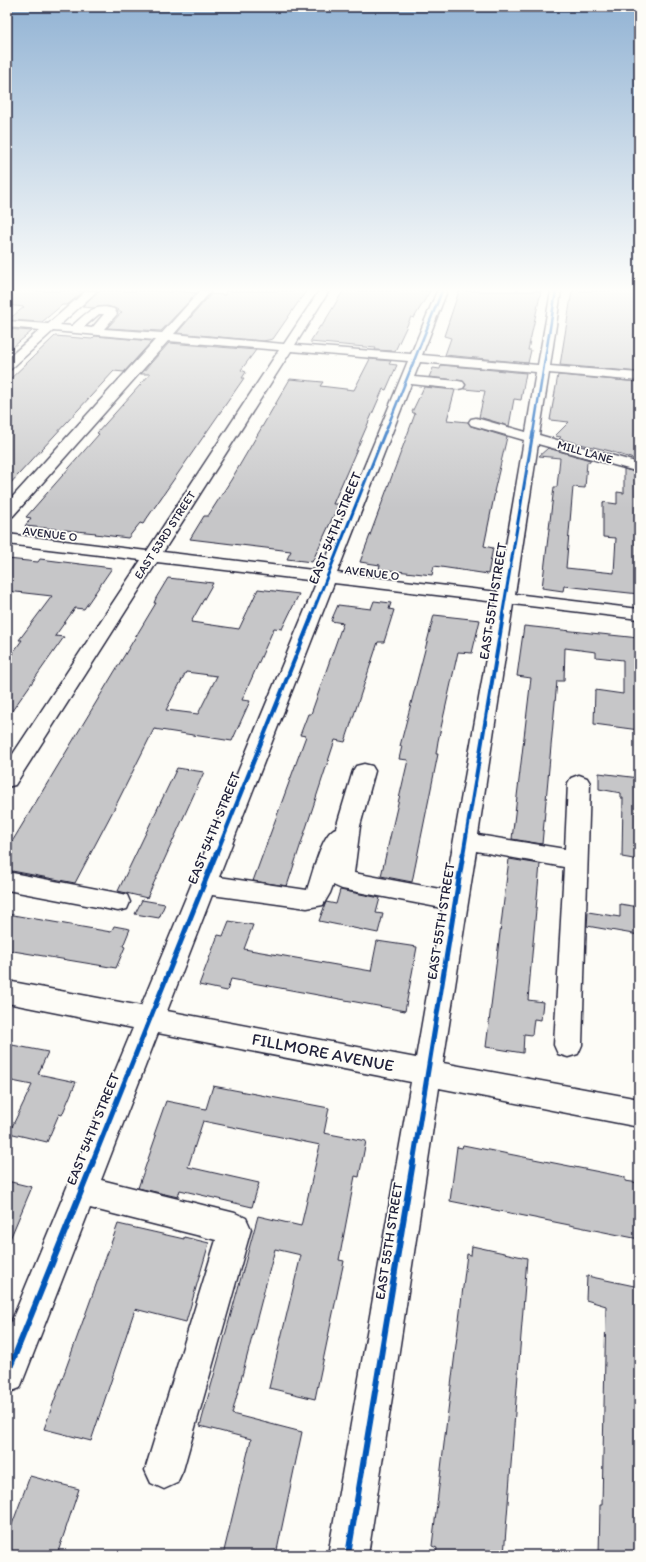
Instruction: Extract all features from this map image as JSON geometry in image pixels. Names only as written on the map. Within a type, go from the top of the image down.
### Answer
[{"type":"street","points":[[7,513],[140,364]]},
{"type":"street","name":"EAST 53RD STREET","points":[[7,780],[276,364]]},
{"type":"street","name":"EAST 54TH STREET","points":[[7,1374],[412,364]]},
{"type":"street","points":[[483,364],[639,377]]},
{"type":"street","name":"EAST 55TH STREET","points":[[348,1555],[544,364]]},
{"type":"street","points":[[406,380],[458,385]]},
{"type":"street","name":"MILL LANE","points":[[476,422],[639,468]]},
{"type":"street","name":"AVENUE O","points":[[7,539],[639,614]]},
{"type":"street","points":[[364,771],[348,826],[346,850],[341,878],[342,880],[455,901]]},
{"type":"street","points":[[568,1045],[579,783]]},
{"type":"street","points":[[203,884],[306,899],[314,898],[318,893],[334,845],[348,826]]},
{"type":"street","points":[[465,841],[576,860]]},
{"type":"street","points":[[7,881],[118,902]]},
{"type":"street","name":"FILLMORE AVENUE","points":[[7,992],[639,1113]]},
{"type":"street","points":[[81,1190],[235,1229],[164,1470]]},
{"type":"building","points":[[26,364],[131,364],[124,372],[114,371],[7,487],[7,431],[12,426],[7,425],[7,382]]},
{"type":"building","points":[[150,364],[246,364],[241,370],[246,372],[242,378],[244,378],[143,524],[140,523],[128,538],[95,534],[96,533],[25,526],[31,518],[26,517],[99,434],[97,433],[150,374],[141,374]]},
{"type":"building","points":[[367,364],[397,365],[386,390],[383,389],[333,504],[339,504],[312,562],[287,559],[291,551],[190,539],[204,516],[208,516],[231,480],[290,379],[323,382],[320,386],[354,390]]},
{"type":"building","points":[[639,364],[639,372],[560,365]]},
{"type":"building","points":[[441,365],[526,373],[521,400],[514,399],[509,426],[479,417],[485,391],[464,389],[466,384],[463,381],[429,377],[433,368],[440,369]]},
{"type":"building","points":[[558,375],[639,382],[639,461],[610,451],[559,439],[561,437],[555,436],[569,422],[550,420]]},
{"type":"building","points":[[424,387],[455,390],[447,420],[468,422],[471,426],[507,437],[494,492],[484,546],[493,548],[488,574],[434,566],[432,575],[379,569],[380,565],[360,562],[415,414],[412,412]]},
{"type":"building","points":[[548,448],[590,460],[590,462],[587,462],[585,488],[573,487],[566,568],[614,573],[616,538],[603,537],[603,502],[617,504],[617,492],[624,493],[624,469],[639,473],[639,594],[564,586],[563,591],[542,588],[554,487],[557,487],[560,458],[539,456]]},
{"type":"building","points":[[7,559],[38,562],[40,559],[112,568],[84,609],[75,608],[55,636],[64,637],[7,718],[7,661],[22,640],[19,640],[52,596],[7,591]]},
{"type":"building","points":[[168,578],[213,583],[191,622],[239,629],[258,589],[299,594],[282,629],[274,628],[242,700],[250,701],[232,741],[154,729],[75,883],[7,870],[7,850],[156,603],[154,603]],"holes":[[[186,672],[217,676],[198,714],[166,710]]]},
{"type":"building","points":[[374,601],[391,603],[389,609],[394,610],[384,642],[378,642],[345,742],[335,740],[287,886],[253,881],[306,736],[300,735],[308,714],[311,714],[343,623],[331,621],[338,605],[371,609]]},
{"type":"building","points":[[434,615],[480,620],[472,653],[458,652],[438,741],[436,754],[438,754],[412,882],[381,876],[408,760],[399,759],[402,746],[400,746]]},
{"type":"building","points":[[524,626],[639,638],[639,730],[594,724],[595,690],[623,694],[623,660],[596,657],[596,652],[565,648],[564,681],[557,681],[542,844],[512,839],[531,678],[517,676]]},
{"type":"building","points":[[177,768],[204,772],[147,898],[118,891]]},
{"type":"building","points":[[599,773],[639,778],[639,860],[622,857],[623,798],[621,798],[621,793],[599,789]]},
{"type":"building","points":[[509,859],[540,864],[528,1000],[543,1002],[541,1020],[534,1019],[532,1035],[524,1034],[523,1053],[486,1047]]},
{"type":"building","points":[[340,890],[380,898],[376,913],[383,914],[378,933],[319,921],[326,902],[336,904]]},
{"type":"building","points":[[142,900],[165,904],[159,918],[135,914]]},
{"type":"building","points":[[620,904],[639,907],[639,935],[587,926],[588,912],[620,917]]},
{"type":"building","points":[[7,914],[111,932],[114,926],[130,929],[123,946],[125,947],[116,968],[7,950]]},
{"type":"building","points":[[229,921],[253,925],[244,949],[371,971],[377,941],[417,947],[405,1011],[231,979],[227,991],[199,985],[218,935],[223,936]]},
{"type":"building","points":[[7,1044],[48,1052],[38,1074],[76,1082],[62,1115],[59,1114],[47,1142],[9,1133],[32,1085],[7,1080]]},
{"type":"building","points":[[213,1086],[329,1108],[324,1133],[366,1141],[359,1177],[355,1176],[339,1260],[344,1261],[315,1399],[269,1388],[301,1255],[275,1249],[232,1414],[302,1432],[276,1555],[223,1555],[251,1439],[200,1426],[258,1216],[301,1226],[320,1145],[203,1121],[188,1167],[259,1183],[252,1207],[180,1190],[178,1197],[138,1188],[156,1136],[154,1135],[166,1101],[206,1109]]},
{"type":"building","points":[[463,1145],[625,1177],[625,1181],[639,1183],[639,1239],[450,1201],[457,1147],[462,1148]]},
{"type":"building","points":[[7,1181],[32,1187],[7,1246]]},
{"type":"building","points":[[118,1224],[209,1243],[186,1322],[135,1309],[91,1441],[44,1429]]},
{"type":"building","points":[[472,1246],[527,1258],[504,1555],[436,1555],[437,1548],[432,1546],[467,1254],[471,1255]]},
{"type":"building","points":[[587,1276],[639,1287],[639,1555],[599,1555],[600,1505],[602,1505],[606,1306],[586,1300]]},
{"type":"building","points":[[30,1476],[79,1489],[57,1555],[7,1555],[7,1538]]},
{"type":"cycle path","points":[[7,1375],[413,364]]},
{"type":"cycle path","points":[[348,1555],[544,364]]}]
